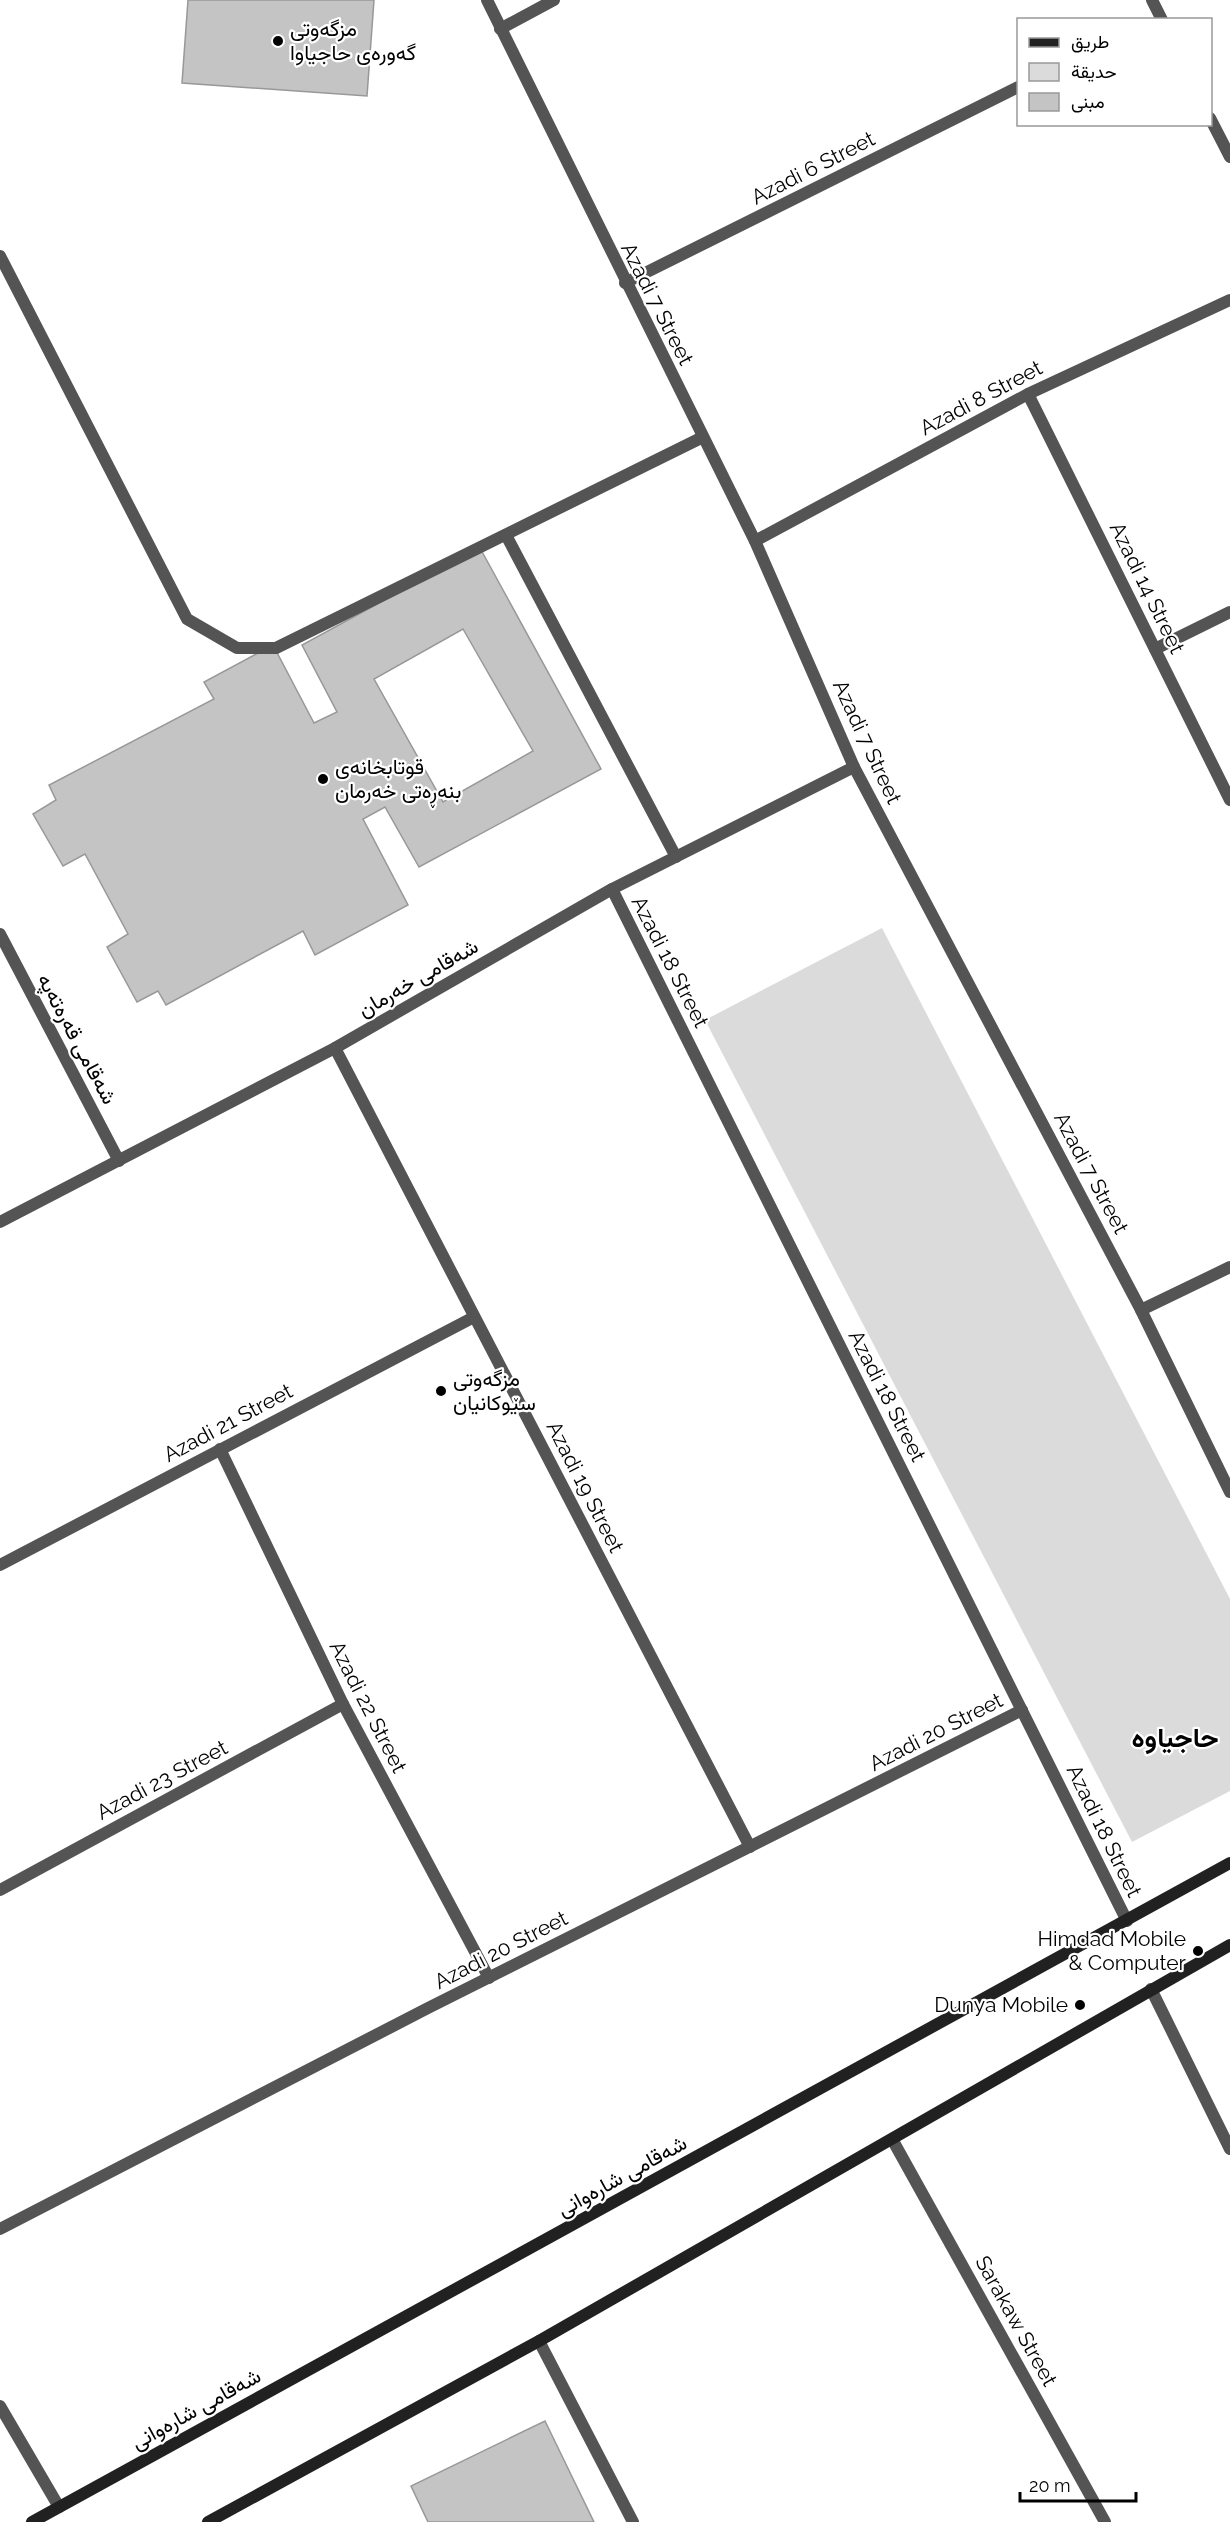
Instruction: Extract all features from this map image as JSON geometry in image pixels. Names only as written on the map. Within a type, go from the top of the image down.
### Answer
[{"type":"main road","name":"شەقامی شارەوانی","points":[[33,2522],[1230,1863]]},
{"type":"main road","points":[[208,2522],[539,2341],[1230,1945]]},
{"type":"street","name":"Azadi 7 Street","points":[[487,0],[625,284],[755,541],[854,767],[1142,1310],[1230,1492]]},
{"type":"street","points":[[500,29],[554,0]]},
{"type":"street","points":[[1152,0],[1159,18]]},
{"type":"street","name":"Azadi 6 Street","points":[[625,284],[1017,88]]},
{"type":"street","points":[[1212,122],[1230,157]]},
{"type":"street","points":[[0,256],[187,619],[237,648],[276,648],[703,437]]},
{"type":"street","name":"Azadi 8 Street","points":[[755,541],[1028,394],[1230,300]]},
{"type":"street","name":"Azadi 14 Street","points":[[1028,394],[1230,800]]},
{"type":"street","points":[[506,535],[676,857]]},
{"type":"street","points":[[1155,649],[1230,612]]},
{"type":"street","name":"شەقامی خەرمان","points":[[0,1222],[335,1048],[612,889],[854,767]]},
{"type":"street","name":"Azadi 18 Street","points":[[612,889],[1127,1921]]},
{"type":"street","name":"شەقامی قەرەتەپە","points":[[0,934],[119,1161]]},
{"type":"street","name":"Azadi 19 Street","points":[[335,1048],[750,1847]]},
{"type":"street","points":[[1142,1310],[1230,1268]]},
{"type":"street","name":"Azadi 21 Street","points":[[0,1565],[474,1317]]},
{"type":"street","name":"Azadi 22 Street","points":[[220,1449],[343,1704],[489,1978]]},
{"type":"street","name":"Azadi 23 Street","points":[[0,1890],[343,1704]]},
{"type":"street","name":"Azadi 20 Street","points":[[0,2229],[489,1978],[1022,1710]]},
{"type":"street","points":[[1151,1989],[1230,2149]]},
{"type":"street","name":"Sarakaw Street","points":[[892,2139],[1105,2522]]},
{"type":"street","points":[[539,2341],[633,2522]]},
{"type":"street","points":[[0,2406],[59,2507]]},
{"type":"green space","points":[[882,928],[1230,1599],[1230,1791],[1132,1842],[705,1020]]},
{"type":"building","name":"مزگەوتی گەورەی حاجیاوا","points":[[188,0],[374,0],[367,96],[182,83]]},
{"type":"building","name":"قوتابخانەی بنەڕەتی خەرمان","points":[[480,548],[601,769],[419,867],[385,807],[363,819],[408,905],[315,955],[303,931],[166,1005],[158,991],[137,1002],[107,947],[128,934],[85,854],[63,866],[33,814],[56,800],[49,785],[214,699],[204,682],[273,645],[314,723],[337,712],[302,645]],"holes":[[[463,629],[533,751],[443,802],[374,679]]]},
{"type":"building","points":[[545,2421],[594,2522],[428,2522],[411,2486]]},
{"type":"place","name":"مزگەوتی گەورەی حاجیاوا","points":[[278,41]]},
{"type":"place","name":"قوتابخانەی بنەڕەتی خەرمان","points":[[323,779]]},
{"type":"place","name":"مزگەوتی سێوکانیان","points":[[441,1391]]},
{"type":"place","name":"Himdad Mobile & Computer","points":[[1198,1951]]},
{"type":"place","name":"Dunya Mobile","points":[[1080,2005]]},
{"type":"district","name":"حاجیاوە","points":[[1175,1738]]}]
